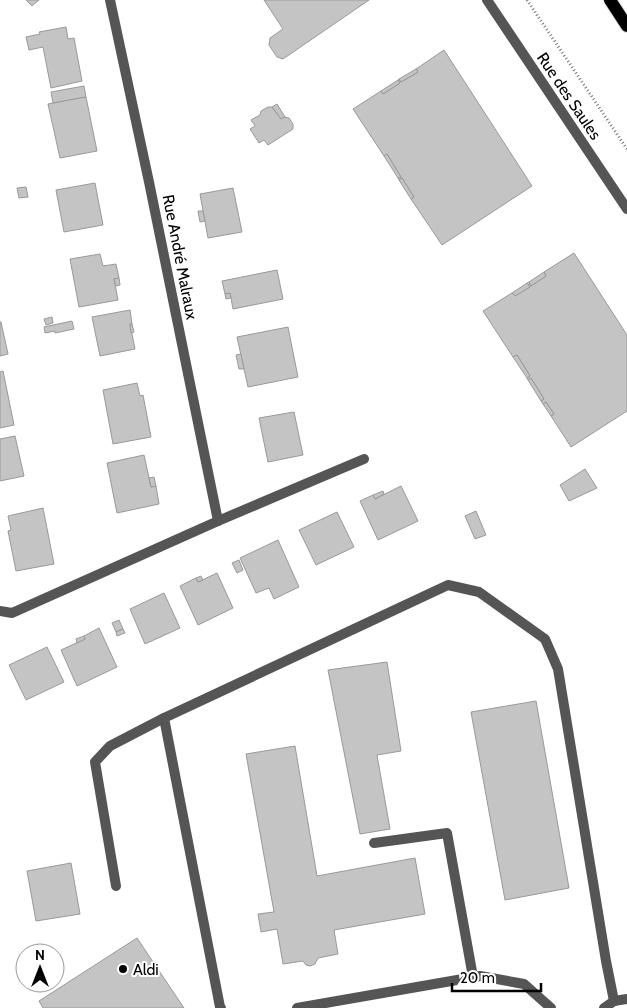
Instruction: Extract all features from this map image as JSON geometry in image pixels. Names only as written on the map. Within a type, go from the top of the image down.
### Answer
[{"type":"main road","points":[[610,0],[627,26]]},
{"type":"street","name":"Rue André Malraux","points":[[110,0],[218,521]]},
{"type":"street","name":"Rue des Saules","points":[[487,0],[627,209]]},
{"type":"street","points":[[0,611],[12,613],[218,521],[364,459]]},
{"type":"street","points":[[116,886],[95,762],[110,746],[164,718],[448,585],[479,592],[546,639],[558,669],[614,1000]]},
{"type":"street","points":[[164,718],[220,1007],[222,1008]]},
{"type":"street","points":[[374,843],[447,833],[473,977]]},
{"type":"street","points":[[297,1008],[480,976],[524,984],[551,1008]]},
{"type":"street","points":[[604,1008],[614,1000],[627,999]]},
{"type":"path","points":[[527,0],[627,149]]},
{"type":"building","points":[[26,0],[39,0],[32,6]]},
{"type":"building","points":[[264,0],[369,0],[283,59],[277,57],[269,45],[270,38],[283,29]]},
{"type":"building","points":[[66,27],[68,39],[74,38],[82,81],[51,88],[43,47],[29,50],[26,37],[40,34],[39,32]]},
{"type":"building","points":[[444,50],[532,186],[442,245],[411,199],[414,197],[402,178],[399,180],[398,178],[401,177],[387,154],[384,156],[353,109],[381,91],[383,94],[400,83],[399,79],[401,82],[418,72],[416,69]]},
{"type":"building","points":[[416,69],[418,72],[401,82],[399,79]]},
{"type":"building","points":[[398,80],[400,83],[383,94],[381,91]]},
{"type":"building","points":[[84,86],[86,97],[53,103],[51,92]]},
{"type":"building","points":[[86,97],[97,151],[60,158],[48,104]]},
{"type":"building","points":[[277,104],[285,117],[281,119],[272,107]]},
{"type":"building","points":[[268,107],[272,107],[281,119],[289,118],[293,124],[293,129],[268,145],[264,140],[259,143],[250,129],[255,126],[251,120]]},
{"type":"building","points":[[387,154],[401,177],[398,178],[384,156]]},
{"type":"building","points":[[402,178],[414,197],[411,199],[399,180]]},
{"type":"building","points":[[95,183],[103,225],[64,232],[56,190]]},
{"type":"building","points":[[26,187],[28,197],[19,198],[17,188]]},
{"type":"building","points":[[233,188],[242,232],[208,238],[200,194]]},
{"type":"building","points":[[198,211],[203,211],[205,221],[200,222]]},
{"type":"building","points":[[574,253],[627,335],[627,411],[571,447],[551,416],[554,414],[546,402],[543,404],[541,401],[544,399],[531,378],[528,380],[527,378],[530,376],[517,355],[513,357],[483,311],[512,293],[515,296],[530,287],[527,283],[529,282],[531,286],[546,276],[544,272]]},
{"type":"building","points":[[100,254],[103,266],[116,264],[119,278],[114,279],[118,300],[79,307],[70,259]]},
{"type":"building","points":[[277,270],[283,299],[233,309],[230,293],[225,294],[222,281]]},
{"type":"building","points":[[544,272],[546,276],[531,286],[529,282]]},
{"type":"building","points":[[119,278],[120,285],[116,286],[114,279]]},
{"type":"building","points":[[527,283],[530,287],[515,296],[512,293]]},
{"type":"building","points":[[230,293],[231,298],[226,299],[225,294]]},
{"type":"building","points":[[130,310],[132,324],[130,324],[135,349],[100,356],[92,317]]},
{"type":"building","points":[[52,317],[53,323],[46,325],[44,319]]},
{"type":"building","points":[[72,321],[74,329],[45,333],[44,327]]},
{"type":"building","points":[[0,322],[8,354],[0,356]]},
{"type":"building","points":[[130,324],[132,324],[134,332],[131,333]]},
{"type":"building","points":[[288,327],[298,377],[248,387],[237,337]]},
{"type":"building","points":[[241,354],[244,369],[239,369],[236,355]]},
{"type":"building","points":[[517,355],[530,376],[527,378],[513,357]]},
{"type":"building","points":[[3,371],[14,425],[0,428],[0,372]]},
{"type":"building","points":[[531,378],[544,399],[541,401],[528,380]]},
{"type":"building","points":[[137,383],[140,396],[143,395],[151,437],[113,444],[103,390]]},
{"type":"building","points":[[546,402],[554,414],[551,416],[543,404]]},
{"type":"building","points":[[294,412],[303,455],[268,462],[259,418]]},
{"type":"building","points":[[15,436],[24,476],[0,481],[0,439]]},
{"type":"building","points":[[144,455],[151,487],[156,486],[159,504],[117,513],[107,463]]},
{"type":"building","points":[[585,469],[597,488],[569,501],[560,485]]},
{"type":"building","points":[[154,477],[156,486],[151,487],[149,478]]},
{"type":"building","points":[[401,486],[418,521],[378,540],[360,501],[373,495],[375,499]]},
{"type":"building","points":[[383,491],[384,494],[375,499],[373,495]]},
{"type":"building","points":[[43,508],[54,564],[16,571],[8,531],[11,530],[8,516]]},
{"type":"building","points":[[476,511],[486,535],[475,539],[465,516]]},
{"type":"building","points":[[337,512],[354,547],[316,565],[299,530]]},
{"type":"building","points":[[278,540],[299,587],[274,599],[269,588],[256,593],[240,558]]},
{"type":"building","points":[[239,560],[243,570],[237,573],[232,563]]},
{"type":"building","points":[[217,573],[233,608],[198,625],[180,586],[196,578],[198,582]]},
{"type":"building","points":[[201,576],[203,580],[198,582],[196,578]]},
{"type":"building","points":[[164,593],[180,628],[145,644],[130,609]]},
{"type":"building","points":[[119,620],[123,629],[116,632],[112,623]]},
{"type":"building","points":[[99,628],[117,667],[77,686],[61,650],[85,639],[84,636]]},
{"type":"building","points":[[123,629],[125,633],[117,636],[116,632]]},
{"type":"building","points":[[84,636],[85,639],[77,643],[76,639]]},
{"type":"building","points":[[47,647],[64,682],[26,700],[9,665]]},
{"type":"building","points":[[387,662],[401,751],[377,755],[390,829],[360,834],[328,670]]},
{"type":"building","points":[[536,701],[569,888],[505,900],[471,712]]},
{"type":"building","points":[[295,746],[317,876],[415,858],[425,914],[334,930],[338,954],[318,958],[315,964],[310,966],[306,965],[303,961],[283,964],[277,929],[261,932],[258,914],[274,912],[246,754]]},
{"type":"building","points":[[71,863],[80,914],[36,921],[27,871]]},
{"type":"building","name":"Aldi","points":[[137,938],[184,1008],[43,1008],[39,1001],[51,993],[65,993],[65,984]]},
{"type":"place","name":"Aldi","points":[[123,969]]}]
